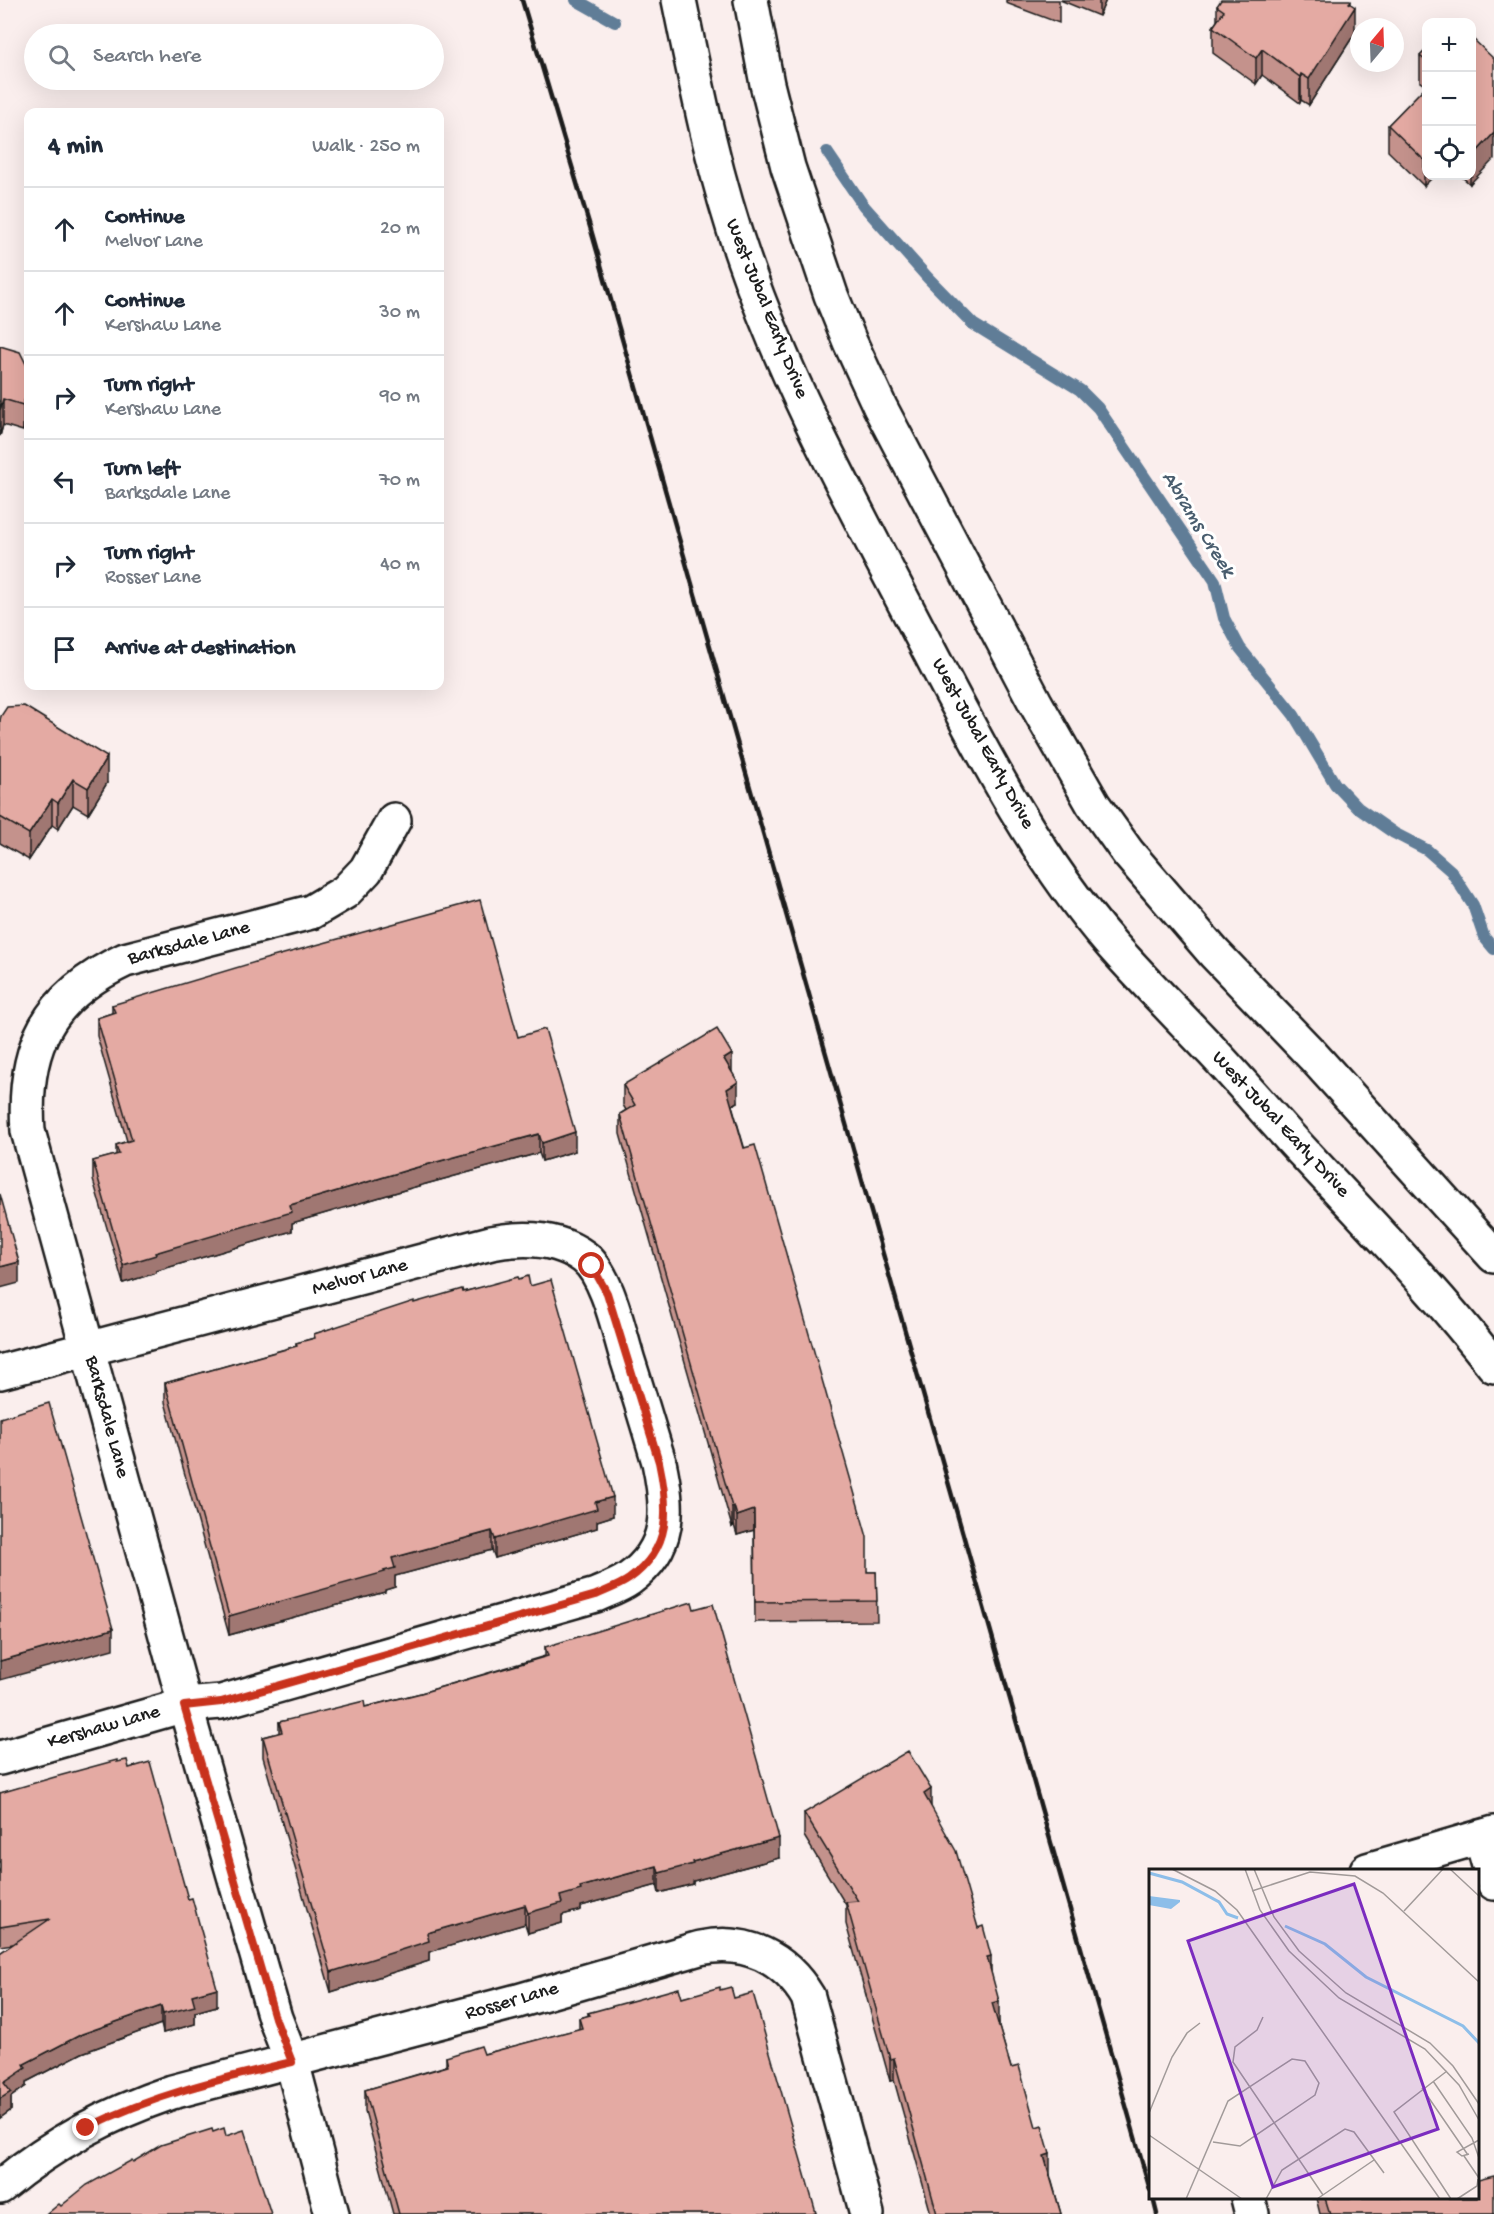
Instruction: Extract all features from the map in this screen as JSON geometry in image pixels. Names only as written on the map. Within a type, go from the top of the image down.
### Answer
[{"type":"street","name":"West Jubal Early Drive","points":[[679,0],[708,143],[730,219],[763,312],[784,364],[832,465],[982,752],[1059,876],[1111,944],[1252,1094],[1302,1151],[1384,1236],[1494,1366]]},
{"type":"street","points":[[751,0],[766,84],[788,167],[831,295],[850,342],[880,407],[1035,704],[1093,804],[1128,853],[1214,953],[1313,1056],[1494,1256]]},
{"type":"street","name":"Barksdale Lane","points":[[332,2214],[292,2062],[275,2018],[184,1706],[28,1131],[26,1100],[27,1079],[39,1038],[49,1020],[81,987],[102,971],[125,960],[310,912],[326,904],[345,892],[366,870],[394,820]]},
{"type":"street","name":"Melvor Lane","points":[[0,1372],[491,1243],[514,1239],[533,1239],[550,1242],[570,1250],[584,1257],[592,1266],[607,1293],[636,1386]]},
{"type":"street","name":"Kershaw Lane","points":[[0,1758],[184,1706],[221,1702],[596,1595],[627,1580],[647,1564],[655,1552],[665,1526],[666,1510],[659,1462],[636,1386]]},
{"type":"street","points":[[1370,1869],[1488,1835],[1494,1882]]},
{"type":"street","name":"Rosser Lane","points":[[0,2187],[22,2168],[86,2128],[125,2109],[172,2092],[518,2001],[710,1945],[741,1947],[756,1951],[787,1968],[808,1997],[867,2214]]},
{"type":"street","points":[[1248,2199],[1252,2214]]},
{"type":"building","points":[[1221,0],[1350,0],[1349,3],[1355,7],[1309,79],[1301,74],[1300,77],[1262,49],[1256,58],[1213,27],[1224,11],[1217,6]]},
{"type":"building","points":[[1476,42],[1494,59],[1494,133],[1476,153]]},
{"type":"building","points":[[1422,90],[1422,158],[1388,125]]},
{"type":"building","points":[[0,346],[20,352],[24,360],[24,402],[23,405],[3,399],[0,410]]},
{"type":"building","points":[[24,706],[107,757],[88,788],[73,779],[58,803],[52,799],[29,834],[0,817],[0,720],[7,707]]},
{"type":"building","points":[[480,900],[518,1037],[545,1029],[575,1132],[542,1143],[539,1134],[411,1169],[290,1205],[292,1212],[155,1253],[156,1255],[123,1265],[93,1161],[119,1154],[116,1145],[132,1140],[97,1018],[115,1012],[112,1005],[269,958]]},
{"type":"building","points":[[717,1029],[732,1054],[724,1059],[738,1082],[727,1089],[744,1148],[755,1145],[867,1537],[867,1572],[876,1572],[877,1601],[755,1602],[754,1510],[737,1516],[734,1506],[732,1507],[620,1114],[635,1105],[623,1085]]},
{"type":"building","points":[[0,1194],[19,1262],[0,1267]]},
{"type":"building","points":[[528,1276],[530,1286],[551,1280],[613,1497],[595,1502],[597,1509],[495,1539],[492,1531],[392,1558],[395,1568],[385,1572],[229,1616],[165,1383],[297,1346],[296,1343],[315,1338],[314,1334],[414,1301],[414,1303],[462,1289],[463,1292]]},
{"type":"building","points":[[49,1403],[113,1629],[0,1661],[0,1418]]},
{"type":"building","points":[[692,1602],[694,1609],[713,1604],[779,1838],[659,1873],[657,1866],[580,1887],[581,1890],[560,1896],[562,1903],[528,1913],[525,1905],[427,1933],[429,1941],[331,1972],[263,1737],[282,1732],[279,1722],[364,1701],[365,1707],[421,1693],[548,1656],[545,1647]]},
{"type":"building","points":[[908,1751],[931,1789],[924,1794],[956,1851],[978,1928],[983,1926],[991,1956],[987,1957],[999,2001],[992,2003],[1011,2068],[1019,2066],[1036,2127],[1042,2125],[1050,2154],[1044,2156],[1061,2214],[937,2214],[894,2058],[890,2059],[846,1902],[858,1901],[804,1813]]},
{"type":"building","points":[[117,1760],[117,1762],[127,1760],[129,1768],[150,1762],[188,1899],[192,1898],[217,1988],[192,1995],[195,2006],[163,2014],[161,2006],[82,2034],[24,2064],[26,2068],[4,2083],[11,2092],[0,2099],[0,1953],[50,1919],[0,1927],[0,1793]]},
{"type":"building","points":[[720,1987],[720,1990],[731,1987],[734,1998],[753,1993],[816,2213],[399,2214],[365,2090],[448,2066],[446,2057],[481,2046],[484,2054],[582,2028],[579,2018],[590,2015],[588,2013],[679,1988],[682,1998]]},
{"type":"building","points":[[224,2128],[226,2136],[244,2130],[271,2214],[47,2214],[87,2185],[161,2145],[212,2129],[213,2132]]},
{"type":"building","points":[[1494,2176],[1494,2214],[1330,2214],[1325,2199],[1479,2199],[1479,2180]]},
{"type":"waterway","name":"Abrams Creek","points":[[576,0],[615,22]]},
{"type":"waterway","name":"Abrams Creek","points":[[827,152],[863,205],[928,278],[973,324],[1080,390],[1098,408],[1215,581],[1224,618],[1240,648],[1294,715],[1335,784],[1358,808],[1394,833],[1427,850],[1451,871],[1473,905],[1484,937],[1494,949]]},
{"type":"railway","points":[[522,0],[591,230],[1149,2186]]},
{"type":"railway","points":[[1153,2199],[1157,2214]]},
{"type":"route","points":[[86,2128],[125,2109],[172,2092],[292,2062],[275,2018],[184,1706],[221,1702],[596,1595],[627,1580],[647,1564],[655,1552],[665,1526],[666,1510],[659,1462],[607,1293],[592,1266]]}]
